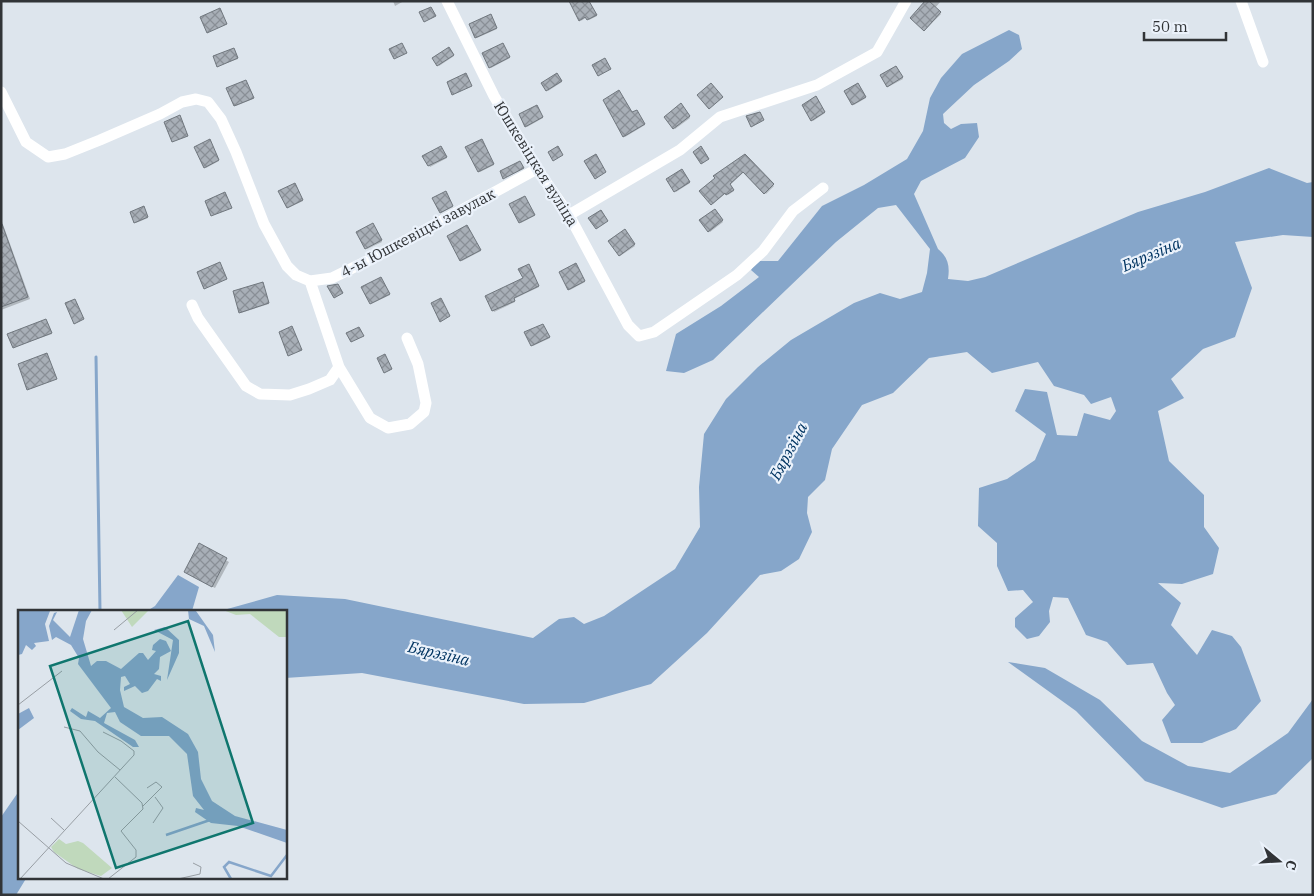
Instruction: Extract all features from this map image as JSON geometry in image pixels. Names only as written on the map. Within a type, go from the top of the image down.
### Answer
[{"type":"street","name":"Юшкевіцкая вуліца","points":[[447,1],[494,96],[536,169],[569,215],[628,325],[639,336],[654,332],[737,275],[764,251],[793,212],[823,188]]},
{"type":"street","points":[[569,215],[680,150],[720,117],[817,85],[877,52],[906,1]]},
{"type":"street","points":[[1241,1],[1263,62]]},
{"type":"street","points":[[1,92],[26,142],[48,157],[65,154],[100,140],[160,114],[182,102],[196,99],[208,102],[221,119],[264,224],[287,266],[296,276],[310,281],[339,367],[370,418],[388,428],[410,424],[424,412],[426,403],[418,364],[407,338]]},
{"type":"street","name":"4-ы Юшкевіцкі завулак","points":[[310,281],[332,278],[536,169]]},
{"type":"street","points":[[192,305],[198,318],[246,386],[260,394],[290,395],[309,389],[330,380],[339,367]]},
{"type":"water","name":"Бярэзіна","points":[[1009,30],[1019,35],[1022,49],[1009,61],[974,85],[943,114],[944,123],[951,129],[961,124],[977,123],[979,137],[965,158],[921,181],[914,194],[938,249],[946,259],[949,270],[948,279],[968,281],[985,277],[1138,212],[1205,192],[1269,168],[1307,183],[1313,182],[1313,237],[1283,235],[1235,242],[1252,288],[1235,337],[1203,349],[1171,379],[1184,398],[1158,411],[1169,461],[1204,495],[1204,527],[1219,548],[1213,574],[1182,584],[1158,583],[1181,603],[1171,625],[1197,655],[1212,630],[1232,636],[1241,647],[1261,701],[1236,729],[1202,743],[1171,743],[1162,720],[1175,705],[1167,693],[1153,663],[1127,665],[1107,642],[1086,635],[1068,598],[1053,597],[1049,611],[1050,622],[1039,636],[1027,639],[1015,627],[1015,618],[1033,602],[1023,590],[1008,591],[997,566],[997,543],[978,526],[979,488],[1007,479],[1035,460],[1046,434],[1015,411],[1025,389],[1047,392],[1057,435],[1077,436],[1084,413],[1110,420],[1116,411],[1111,397],[1091,404],[1084,395],[1054,386],[1038,362],[992,373],[967,352],[929,358],[893,393],[862,405],[832,449],[825,480],[808,497],[807,513],[812,532],[799,559],[781,571],[760,575],[707,633],[651,684],[584,703],[524,704],[362,673],[286,678],[286,610],[224,610],[277,595],[345,599],[533,638],[559,619],[574,617],[584,624],[604,616],[675,569],[700,527],[699,487],[704,434],[726,399],[758,367],[791,340],[854,303],[880,293],[900,299],[922,292],[930,249],[896,205],[878,208],[836,242],[713,360],[684,373],[666,371],[676,334],[721,306],[759,277],[751,270],[756,261],[778,261],[822,206],[864,185],[907,159],[923,131],[930,98],[941,78],[962,54]]},
{"type":"water","points":[[178,575],[199,587],[192,610],[149,610],[155,606]]},
{"type":"water","points":[[1008,662],[1045,668],[1100,700],[1142,741],[1188,766],[1230,773],[1288,733],[1313,699],[1313,758],[1276,794],[1222,808],[1145,781],[1076,711]]},
{"type":"water","points":[[18,792],[18,878],[26,878],[16,895],[1,895],[1,817]]},
{"type":"building","points":[[569,1],[589,1],[597,15],[587,20],[585,17],[579,21]]},
{"type":"building","points":[[925,1],[929,1],[941,12],[924,31],[910,18]]},
{"type":"building","points":[[431,7],[436,16],[424,22],[419,12]]},
{"type":"building","points":[[220,8],[227,24],[207,33],[200,17]]},
{"type":"building","points":[[491,14],[497,28],[475,38],[469,24]]},
{"type":"building","points":[[402,43],[407,53],[394,59],[389,49]]},
{"type":"building","points":[[503,43],[510,57],[489,68],[482,53]]},
{"type":"building","points":[[449,47],[454,55],[437,66],[432,58]]},
{"type":"building","points":[[234,48],[238,58],[217,67],[213,56]]},
{"type":"building","points":[[605,58],[611,69],[598,76],[592,65]]},
{"type":"building","points":[[896,66],[903,77],[887,87],[880,75]]},
{"type":"building","points":[[466,73],[472,86],[452,95],[447,82]]},
{"type":"building","points":[[557,73],[562,81],[546,91],[541,83]]},
{"type":"building","points":[[246,80],[254,98],[234,106],[226,88]]},
{"type":"building","points":[[711,83],[723,97],[709,109],[697,95]]},
{"type":"building","points":[[858,83],[866,97],[852,105],[844,91]]},
{"type":"building","points":[[619,90],[632,112],[637,110],[645,124],[623,137],[603,100]]},
{"type":"building","points":[[816,96],[825,112],[811,121],[802,105]]},
{"type":"building","points":[[681,103],[690,116],[673,129],[664,117]]},
{"type":"building","points":[[537,105],[543,117],[525,127],[519,114]]},
{"type":"building","points":[[760,112],[764,120],[751,127],[746,116]]},
{"type":"building","points":[[180,115],[188,136],[172,142],[164,122]]},
{"type":"building","points":[[210,139],[219,160],[204,168],[194,147]]},
{"type":"building","points":[[482,139],[494,164],[478,172],[465,147]]},
{"type":"building","points":[[441,146],[447,157],[428,166],[422,156]]},
{"type":"building","points":[[558,146],[563,155],[553,161],[548,152]]},
{"type":"building","points":[[701,146],[709,159],[701,164],[693,152]]},
{"type":"building","points":[[596,154],[606,172],[595,179],[584,161]]},
{"type":"building","points":[[745,154],[774,184],[764,194],[743,172],[730,184],[734,190],[726,195],[725,193],[711,205],[699,191],[715,178],[713,176]]},
{"type":"building","points":[[520,161],[524,168],[503,179],[500,171]]},
{"type":"building","points":[[682,169],[690,182],[674,192],[666,179]]},
{"type":"building","points":[[295,183],[303,200],[287,208],[278,191]]},
{"type":"building","points":[[446,191],[453,206],[440,213],[432,198]]},
{"type":"building","points":[[225,192],[232,208],[211,216],[205,201]]},
{"type":"building","points":[[525,196],[535,215],[519,223],[509,204]]},
{"type":"building","points":[[144,206],[148,217],[134,223],[130,212]]},
{"type":"building","points":[[715,209],[723,220],[708,232],[699,220]]},
{"type":"building","points":[[601,210],[608,221],[596,229],[588,218]]},
{"type":"building","points":[[373,223],[382,240],[365,249],[356,232]]},
{"type":"building","points":[[1,225],[28,297],[1,307]]},
{"type":"building","points":[[467,225],[481,250],[460,261],[447,236]]},
{"type":"building","points":[[625,229],[635,244],[619,256],[608,241]]},
{"type":"building","points":[[220,262],[227,279],[204,289],[197,272]]},
{"type":"building","points":[[576,263],[585,281],[568,290],[559,272]]},
{"type":"building","points":[[529,264],[539,286],[514,298],[515,301],[492,311],[485,296],[523,278],[518,269]]},
{"type":"building","points":[[381,277],[390,294],[370,304],[361,287]]},
{"type":"building","points":[[263,282],[269,303],[239,313],[233,291]]},
{"type":"building","points":[[338,284],[343,293],[334,298],[327,286]]},
{"type":"building","points":[[441,298],[450,316],[440,322],[431,303]]},
{"type":"building","points":[[75,299],[84,319],[74,324],[65,303]]},
{"type":"building","points":[[46,319],[52,333],[13,348],[7,334]]},
{"type":"building","points":[[543,324],[550,337],[531,346],[524,332]]},
{"type":"building","points":[[292,326],[302,350],[288,356],[279,332]]},
{"type":"building","points":[[359,327],[364,336],[351,342],[346,333]]},
{"type":"building","points":[[47,353],[57,379],[27,390],[18,364]]},
{"type":"building","points":[[385,354],[392,369],[384,373],[377,358]]},
{"type":"building","points":[[199,543],[227,558],[212,587],[184,572]]},
{"type":"waterway","points":[[96,357],[100,610]]}]
